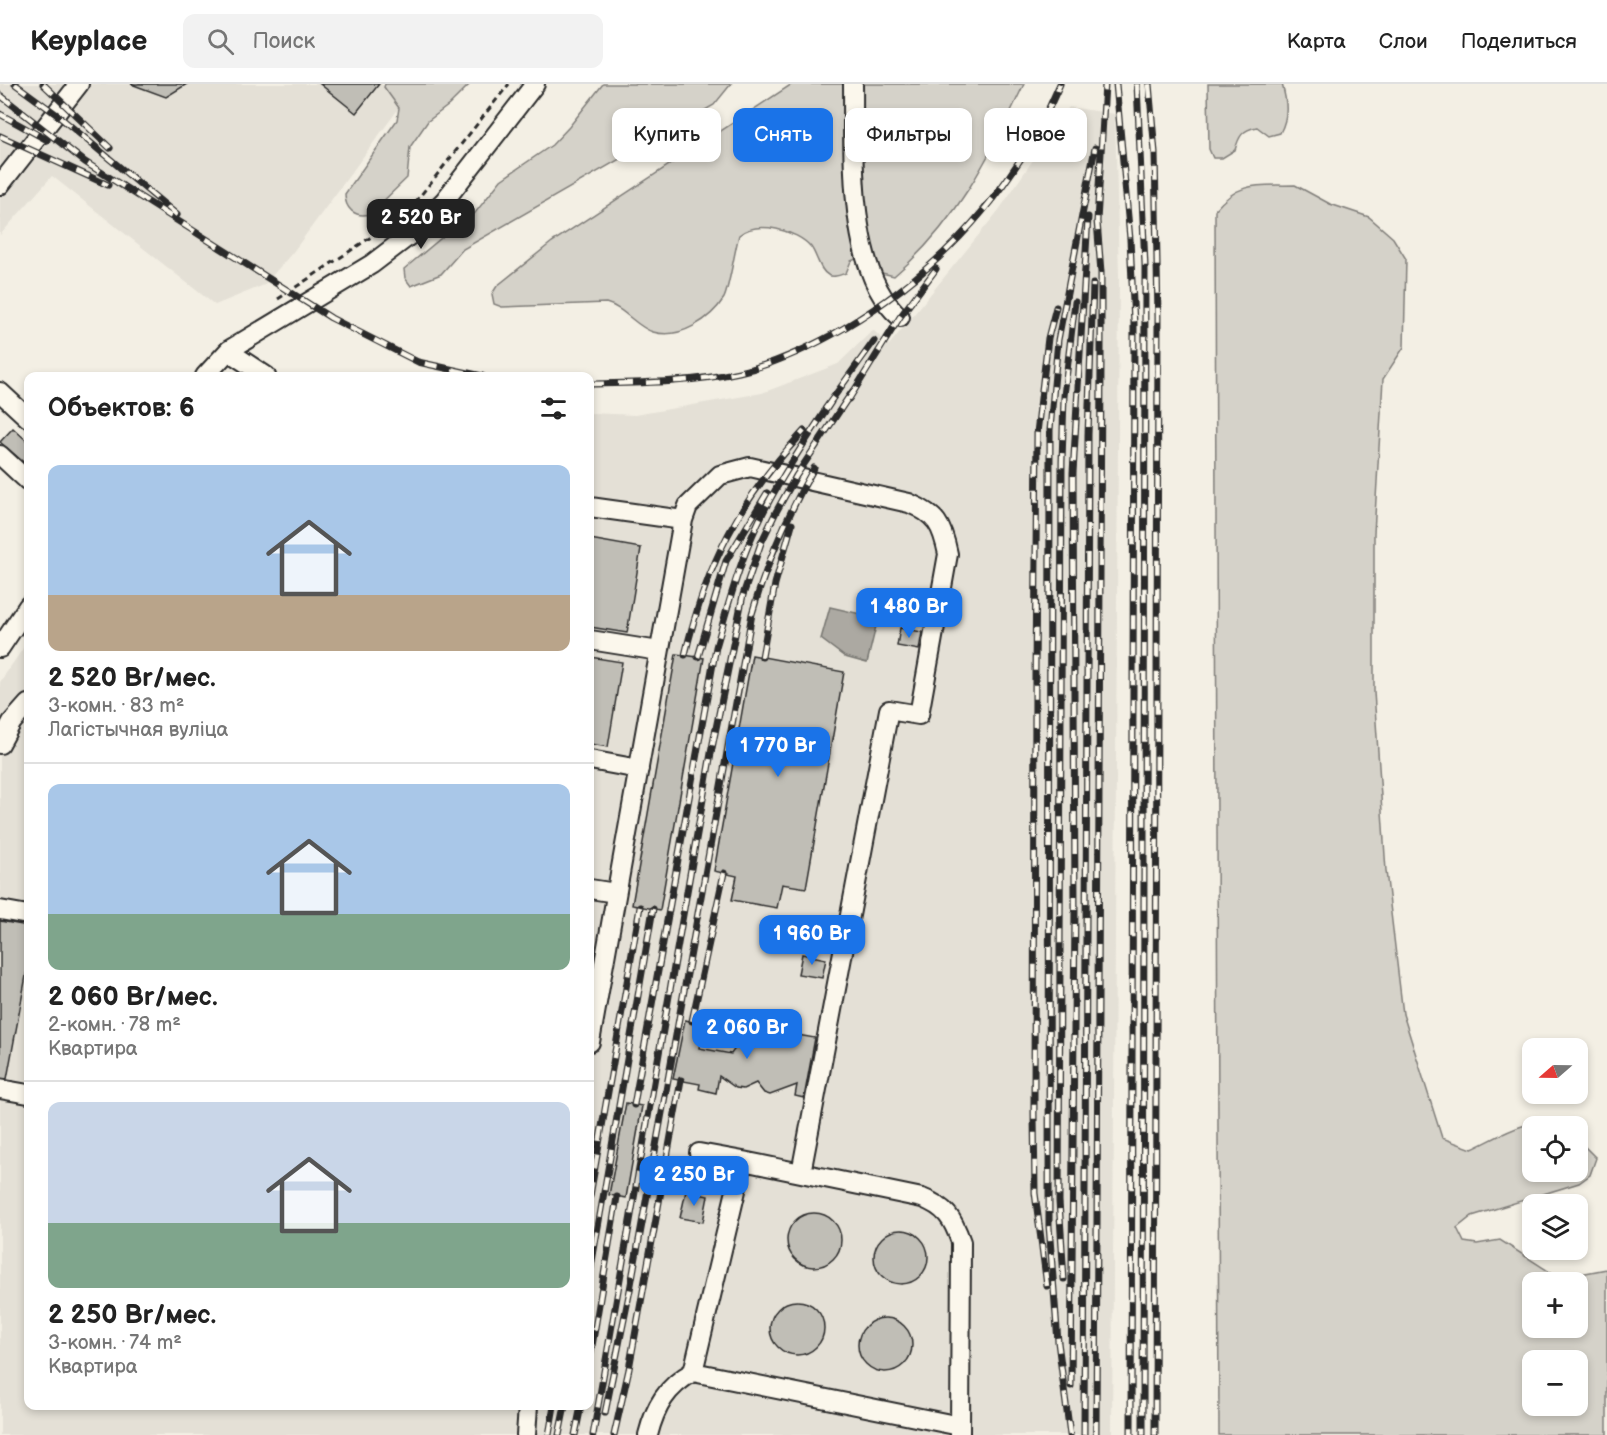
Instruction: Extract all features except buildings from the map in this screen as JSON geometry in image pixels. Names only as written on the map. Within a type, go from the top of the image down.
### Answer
[{"type":"street","points":[[0,185],[79,84]]},
{"type":"street","points":[[209,372],[228,351],[372,264],[410,235],[445,200],[535,84]]},
{"type":"street","points":[[853,84],[855,195],[864,257],[886,303],[900,317]]},
{"type":"street","points":[[228,351],[260,372]]},
{"type":"street","points":[[0,392],[24,414]]},
{"type":"street","points":[[0,455],[24,477]]},
{"type":"street","points":[[594,995],[597,959],[616,893],[683,520],[688,506],[720,475],[750,467],[909,503],[929,512],[944,536],[948,554],[919,715],[889,710],[801,1173]]},
{"type":"street","points":[[594,508],[683,520]]},
{"type":"street","points":[[0,648],[24,612]]},
{"type":"street","points":[[594,641],[659,651]]},
{"type":"street","points":[[0,744],[12,722],[24,708]]},
{"type":"street","points":[[594,761],[639,769]]},
{"type":"street","points":[[594,890],[616,893]]},
{"type":"street","points":[[0,910],[24,914]]},
{"type":"street","points":[[0,1089],[24,1093]]},
{"type":"street","points":[[648,1435],[657,1406],[682,1378],[693,1372],[960,1431],[961,1242],[952,1218],[939,1204],[922,1198],[699,1153]]},
{"type":"street","points":[[693,1372],[743,1161]]},
{"type":"street","points":[[526,1435],[528,1410]]},
{"type":"path","points":[[275,301],[383,229],[413,205],[509,84]]},
{"type":"shaded area","points":[[0,84],[382,84],[399,108],[293,252],[264,285],[215,305],[52,176],[0,235]]},
{"type":"shaded area","points":[[385,84],[470,84],[449,105],[428,121],[410,147],[407,178],[370,214],[360,215],[349,208],[345,194],[397,120],[399,108],[384,87]]},
{"type":"shaded area","points":[[603,84],[731,84],[709,108],[612,108],[612,162],[615,162],[463,249],[441,274],[411,286],[405,278],[404,269],[452,229],[468,222],[501,180],[552,145]]},
{"type":"shaded area","points":[[792,84],[1024,84],[1012,108],[984,108],[985,162],[936,234],[894,276],[882,273],[870,253],[851,261],[846,273],[830,276],[822,270],[813,250],[805,241],[776,229],[756,228],[739,235],[728,286],[718,306],[694,326],[674,333],[663,334],[647,330],[613,305],[606,303],[502,307],[494,304],[492,294],[497,286],[552,242],[674,162],[721,162],[721,131],[733,123],[733,162],[833,162],[833,108],[756,108]]},
{"type":"shaded area","points":[[1208,84],[1282,84],[1286,109],[1285,121],[1280,133],[1269,136],[1257,127],[1252,128],[1242,134],[1235,150],[1222,158],[1213,158],[1209,149]]},
{"type":"shaded area","points":[[1087,110],[1115,114],[1119,276],[1112,1435],[0,1435],[0,682],[24,647],[24,1410],[594,1410],[594,413],[635,415],[762,393],[838,364],[873,330],[889,345],[999,210],[1032,162],[1087,162]]},
{"type":"shaded area","points":[[1260,185],[1295,185],[1330,204],[1369,217],[1393,238],[1406,259],[1404,347],[1383,379],[1374,533],[1374,692],[1386,871],[1403,1014],[1442,1138],[1472,1149],[1522,1126],[1522,1182],[1580,1182],[1543,1194],[1522,1194],[1522,1201],[1472,1216],[1457,1228],[1464,1242],[1477,1244],[1500,1240],[1522,1254],[1522,1260],[1531,1260],[1550,1272],[1522,1272],[1522,1338],[1588,1338],[1588,1273],[1607,1269],[1607,1435],[1219,1435],[1215,210],[1224,200],[1242,189]]},
{"type":"shaded area","points":[[830,607],[878,618],[867,663],[845,657],[821,639]]},
{"type":"shaded area","points":[[1588,1150],[1596,1158],[1588,1176]]},
{"type":"railway","points":[[15,84],[56,114],[177,215]]},
{"type":"railway","points":[[43,84],[110,148]]},
{"type":"railway","points":[[594,384],[683,380],[739,372],[793,354],[819,342],[880,305],[944,253],[972,224],[998,192],[1021,158],[1060,84]]},
{"type":"railway","points":[[1096,1435],[1101,357],[1101,272],[1097,221],[1105,84]]},
{"type":"railway","points":[[1116,84],[1130,239],[1134,323],[1131,1435]]},
{"type":"railway","points":[[1137,84],[1145,265],[1143,1435]]},
{"type":"railway","points":[[1149,84],[1155,152],[1158,317],[1155,1435]]},
{"type":"railway","points":[[0,95],[85,162],[331,318],[418,362],[464,372]]},
{"type":"railway","points":[[0,114],[47,140]]},
{"type":"railway","points":[[0,136],[108,185]]},
{"type":"railway","points":[[1070,1435],[1058,1342],[1049,1226],[1050,430],[1058,340],[1095,148]]},
{"type":"railway","points":[[1071,1386],[1075,908],[1073,473],[1088,217]]},
{"type":"railway","points":[[849,399],[900,317],[936,269]]},
{"type":"railway","points":[[1084,1435],[1088,435],[1093,284]]},
{"type":"railway","points":[[1064,1279],[1059,1201],[1062,462],[1064,396],[1075,302]]},
{"type":"railway","points":[[1047,1286],[1035,1193],[1034,1114],[1037,433],[1048,338],[1056,307]]},
{"type":"railway","points":[[825,409],[874,341]]},
{"type":"railway","points":[[593,1435],[711,753],[743,595],[761,543],[776,512],[796,476],[852,392]]},
{"type":"railway","points":[[634,1105],[716,647],[739,571],[756,527],[786,472],[831,402]]},
{"type":"railway","points":[[685,655],[704,591],[728,534],[761,482],[804,431]]},
{"type":"railway","points":[[605,1413],[630,1290],[752,614],[778,539],[814,468]]},
{"type":"railway","points":[[698,657],[726,561],[767,493]]},
{"type":"railway","points":[[762,657],[775,584],[792,524]]},
{"type":"railway","points":[[692,1021],[724,873]]},
{"type":"railway","points":[[594,1173],[640,907]]},
{"type":"railway","points":[[594,1250],[653,909]]},
{"type":"railway","points":[[614,1435],[629,1369],[681,1080]]},
{"type":"railway","points":[[594,1334],[617,1197]]},
{"type":"railway","points":[[549,1435],[553,1410]]},
{"type":"railway","points":[[559,1435],[564,1410]]},
{"type":"railway","points":[[575,1435],[580,1410]]}]
